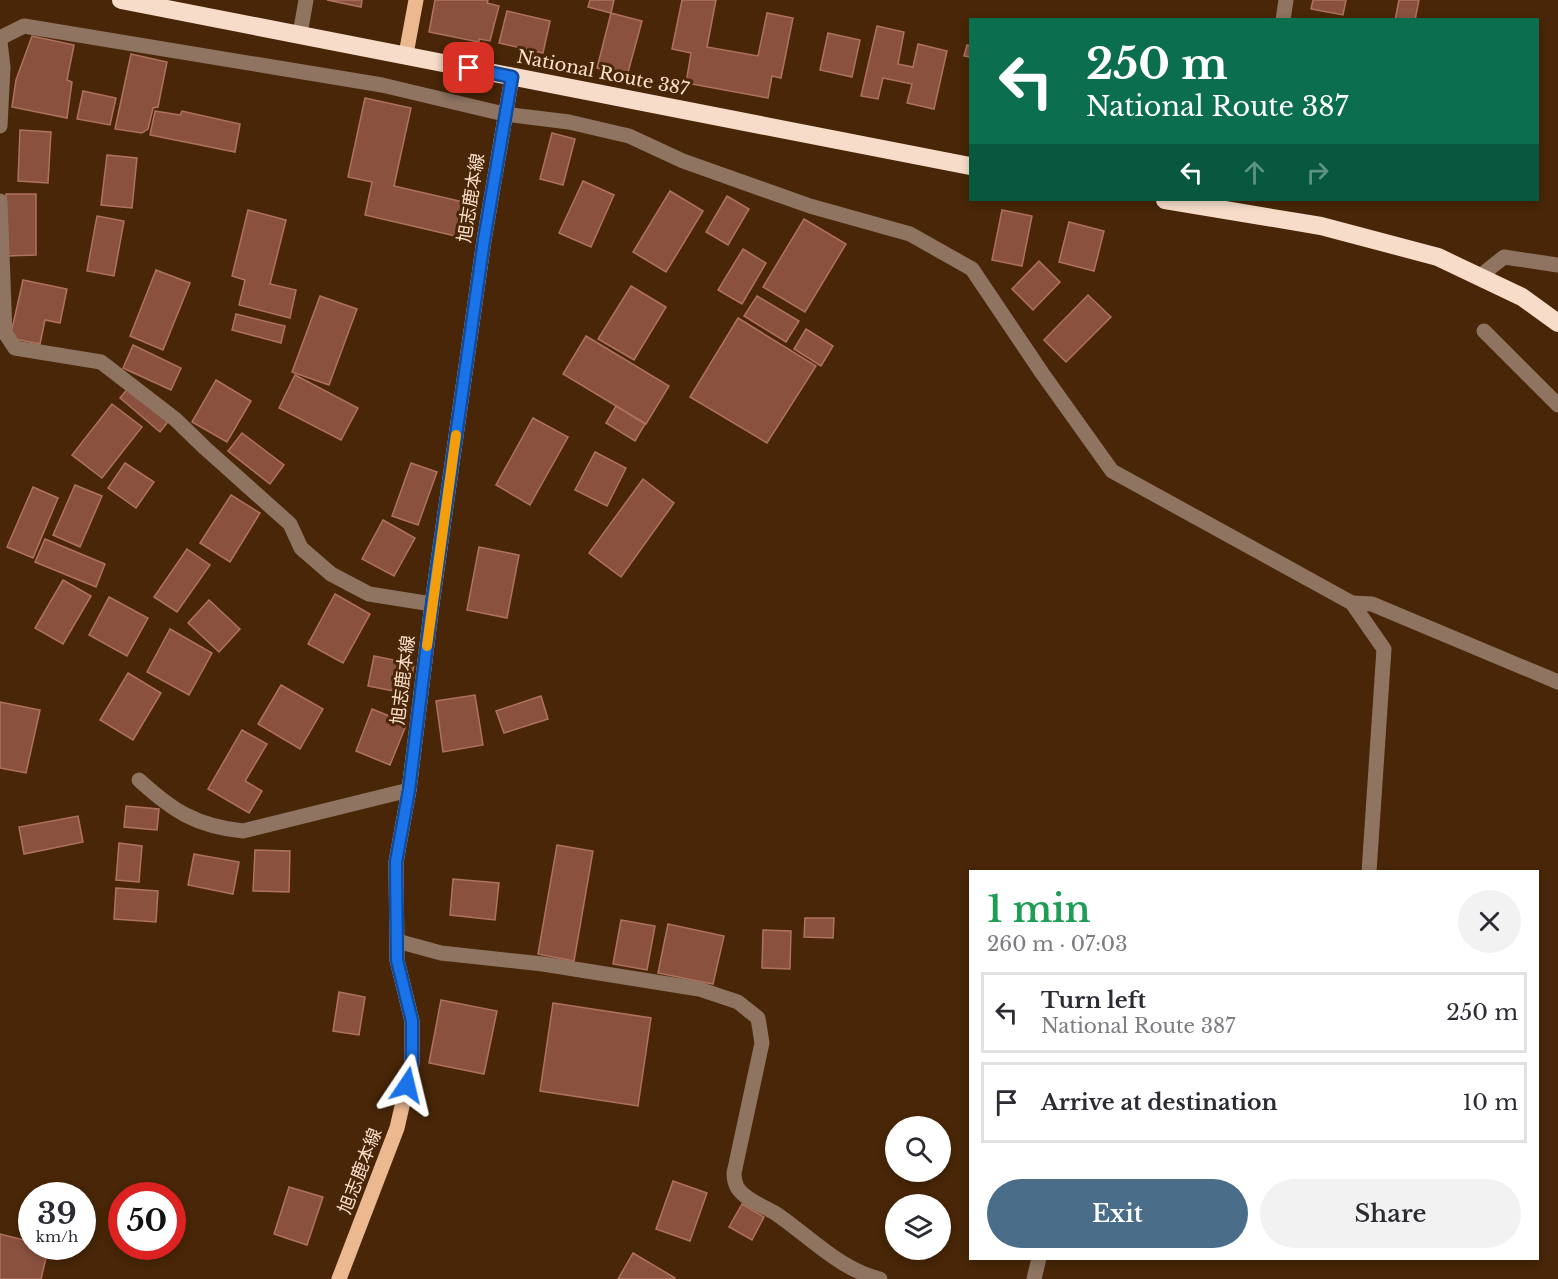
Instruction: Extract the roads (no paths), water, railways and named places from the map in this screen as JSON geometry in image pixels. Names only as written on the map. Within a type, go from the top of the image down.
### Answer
[{"type":"highway","name":"National Route 387","points":[[121,0],[969,166]]},
{"type":"highway","points":[[1171,201],[1321,226],[1438,257],[1522,297],[1558,323]]},
{"type":"main road","points":[[406,54],[416,0]]},
{"type":"main road","name":"旭志鹿本線","points":[[339,1279],[397,1128],[412,1063],[412,1021],[397,960],[396,862],[409,790],[432,604],[484,240],[512,77]]},
{"type":"street","points":[[300,34],[306,0]]},
{"type":"street","points":[[1283,18],[1286,0]]},
{"type":"street","points":[[0,126],[3,67],[0,40],[24,26],[382,85],[504,114],[569,122],[629,136],[683,161],[810,206],[910,234],[972,269],[1112,471],[1352,603],[1372,604],[1558,682]]},
{"type":"street","points":[[0,201],[5,333],[15,348],[101,362],[175,419],[290,524],[301,548],[331,574],[369,594],[432,604]]},
{"type":"street","points":[[1479,277],[1504,257],[1558,265]]},
{"type":"street","points":[[1484,331],[1558,405]]},
{"type":"street","points":[[1352,603],[1384,649],[1369,870]]},
{"type":"street","points":[[139,780],[172,807],[198,822],[222,829],[243,831],[409,790]]},
{"type":"street","points":[[397,941],[441,953],[543,964],[699,989],[738,1002],[758,1018],[762,1043],[734,1173],[737,1186],[747,1197],[775,1214],[844,1264],[870,1277],[880,1279]]},
{"type":"street","points":[[1034,1279],[1039,1260]]}]
